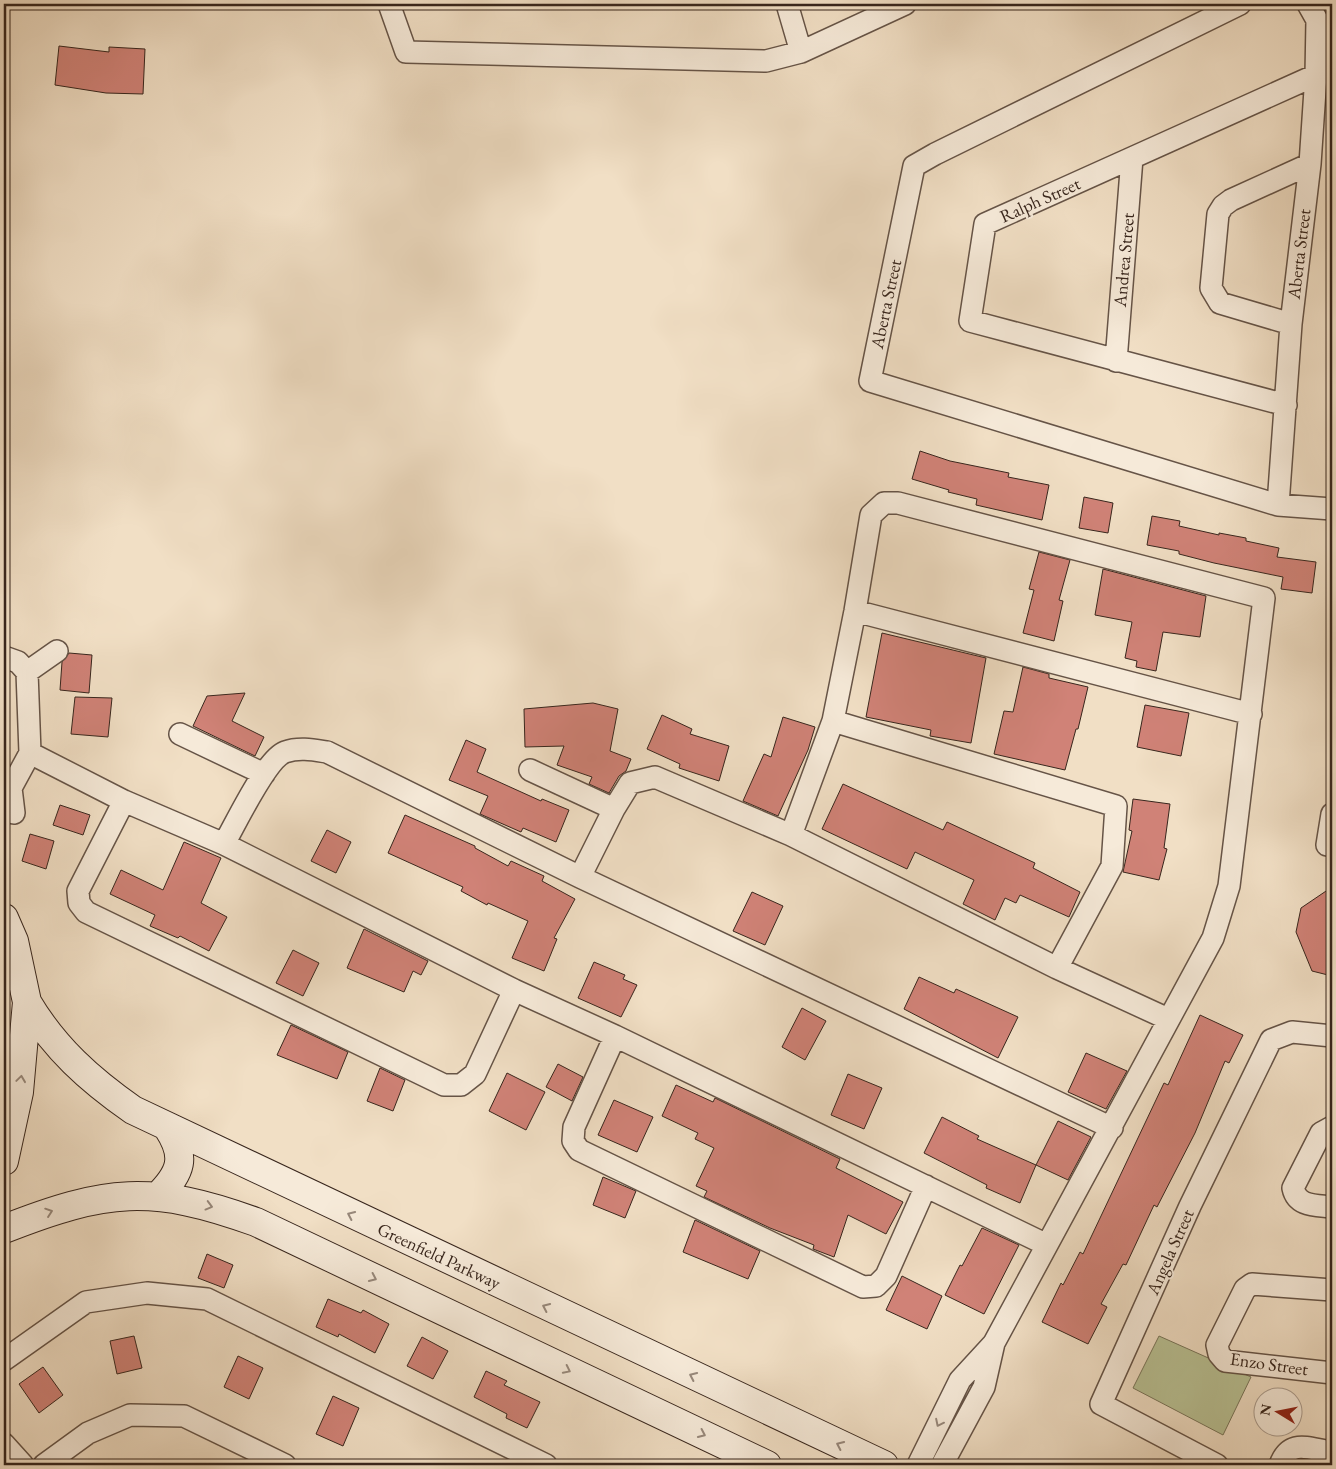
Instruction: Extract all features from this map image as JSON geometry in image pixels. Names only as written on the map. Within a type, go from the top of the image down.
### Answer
[{"type":"main road","points":[[4,918],[14,941],[27,1002],[19,1092],[4,1161]]},
{"type":"main road","name":"Greenfield Parkway","points":[[27,1002],[50,1038],[82,1070],[133,1110],[884,1465]]},
{"type":"main road","points":[[158,1196],[174,1180],[180,1160],[175,1138],[168,1128]]},
{"type":"main road","points":[[4,1230],[50,1212],[93,1200],[133,1195],[158,1196],[211,1206],[256,1222],[767,1465]]},
{"type":"street","points":[[389,4],[406,52],[766,61],[801,52],[905,4]]},
{"type":"street","points":[[787,4],[801,52]]},
{"type":"street","name":"Aberta Street","points":[[1240,4],[914,166],[870,381],[1278,505],[1332,509]]},
{"type":"street","name":"Aberta Street","points":[[1278,505],[1291,324],[1310,164],[1316,75],[1317,20],[1308,4]]},
{"type":"street","name":"Ralph Street","points":[[1286,405],[970,321],[985,224],[1316,75]]},
{"type":"street","name":"Andrea Street","points":[[1116,361],[1132,158]]},
{"type":"street","points":[[1291,324],[1220,303],[1214,297],[1210,288],[1218,214],[1231,200],[1310,164]]},
{"type":"street","points":[[791,835],[833,721],[855,611],[871,515],[884,503],[898,504],[1264,598],[1229,886],[1213,938],[1168,1019],[1112,1128],[994,1343],[960,1380],[918,1465]]},
{"type":"street","points":[[855,611],[1251,714]]},
{"type":"street","points":[[27,672],[57,650]]},
{"type":"street","points":[[4,657],[18,662],[27,672],[30,753],[8,784],[14,813]]},
{"type":"street","points":[[833,721],[1116,806],[1112,866],[1057,968]]},
{"type":"street","points":[[180,734],[264,774]]},
{"type":"street","points":[[224,844],[264,774],[284,752],[306,749],[327,752],[580,878],[1112,1128]]},
{"type":"street","points":[[30,753],[124,801],[224,844],[514,990],[615,1036],[1047,1245]]},
{"type":"street","points":[[530,770],[614,809]]},
{"type":"street","points":[[580,878],[614,809],[630,783],[655,777],[791,835],[1057,968],[1168,1019]]},
{"type":"street","points":[[124,801],[78,891],[79,903],[86,912],[444,1085],[461,1085],[475,1074],[514,990]]},
{"type":"street","points":[[1332,814],[1327,845],[1332,845]]},
{"type":"street","name":"Angela Street","points":[[1217,1465],[1101,1404],[1190,1206],[1271,1040],[1292,1032],[1332,1036]]},
{"type":"street","points":[[615,1036],[574,1127],[573,1141],[579,1150],[863,1287],[876,1286],[886,1276],[926,1186]]},
{"type":"street","points":[[1332,1127],[1321,1133],[1294,1188],[1295,1197],[1302,1203],[1332,1207]]},
{"type":"street","name":"Enzo Street","points":[[1332,1290],[1252,1284],[1245,1289],[1217,1344],[1219,1354],[1225,1361],[1332,1373]]},
{"type":"street","points":[[4,1360],[86,1302],[147,1293],[207,1299],[546,1465]]},
{"type":"street","points":[[942,1465],[984,1387],[994,1343]]},
{"type":"street","points":[[44,1465],[88,1433],[130,1415],[184,1416],[285,1465]]},
{"type":"street","points":[[4,1444],[23,1465]]},
{"type":"street","points":[[1280,1465],[1285,1452],[1291,1448],[1332,1452]]},
{"type":"green space","points":[[1159,1336],[1251,1377],[1223,1435],[1133,1388]]},
{"type":"building","points":[[59,46],[109,52],[109,47],[145,49],[143,94],[106,93],[55,85]]},
{"type":"building","points":[[920,451],[950,461],[1009,473],[1008,477],[1049,485],[1042,520],[976,505],[977,499],[948,492],[949,490],[912,479]]},
{"type":"building","points":[[1084,497],[1113,503],[1108,533],[1079,528]]},
{"type":"building","points":[[1152,516],[1180,521],[1179,526],[1219,535],[1219,533],[1246,538],[1246,541],[1279,548],[1277,557],[1316,562],[1312,593],[1281,589],[1283,577],[1214,563],[1179,554],[1179,551],[1147,545]]},
{"type":"building","points":[[1039,552],[1070,560],[1059,600],[1063,601],[1054,641],[1023,633],[1034,590],[1029,589]]},
{"type":"building","points":[[1103,569],[1206,596],[1200,637],[1163,632],[1156,671],[1136,667],[1137,661],[1125,658],[1132,622],[1095,615]]},
{"type":"building","points":[[882,633],[986,658],[971,743],[930,736],[931,730],[866,717]]},
{"type":"building","points":[[69,653],[92,655],[89,693],[60,690],[62,662]]},
{"type":"building","points":[[1023,667],[1049,674],[1049,678],[1088,687],[1078,729],[1076,729],[1065,770],[994,754],[1004,711],[1013,712]]},
{"type":"building","points":[[245,693],[232,721],[264,737],[255,756],[193,726],[207,696]]},
{"type":"building","points":[[75,697],[112,698],[108,737],[71,734]]},
{"type":"building","points":[[593,703],[618,709],[610,751],[631,759],[626,771],[619,776],[609,793],[589,784],[592,777],[557,765],[564,746],[525,747],[524,709]]},
{"type":"building","points":[[1145,705],[1189,713],[1181,756],[1137,747]]},
{"type":"building","points":[[662,715],[692,729],[690,734],[729,746],[719,781],[679,768],[680,764],[647,749]]},
{"type":"building","points":[[783,717],[815,727],[808,750],[778,816],[743,801],[764,754],[771,757]]},
{"type":"building","points":[[466,740],[486,749],[477,772],[541,801],[542,799],[569,810],[556,842],[523,828],[521,832],[480,814],[488,796],[449,780]]},
{"type":"building","points":[[843,784],[943,830],[947,822],[1035,863],[1033,868],[1080,892],[1069,917],[1020,895],[1016,903],[1005,898],[995,920],[963,904],[974,880],[915,852],[907,869],[822,829]]},
{"type":"building","points":[[1133,799],[1170,804],[1164,848],[1167,849],[1159,880],[1123,872],[1132,831],[1129,830]]},
{"type":"building","points":[[60,805],[90,815],[83,835],[53,825]]},
{"type":"building","points":[[405,815],[475,846],[475,848],[508,866],[511,861],[544,876],[542,881],[575,899],[554,938],[557,939],[544,971],[512,958],[528,921],[488,903],[487,905],[461,891],[463,887],[388,853]]},
{"type":"building","points":[[327,830],[351,842],[336,873],[311,861]]},
{"type":"building","points":[[30,834],[54,841],[46,869],[22,861]]},
{"type":"building","points":[[184,842],[221,858],[201,903],[227,917],[209,951],[180,936],[178,938],[150,926],[155,915],[110,894],[121,870],[163,890]]},
{"type":"building","points":[[1332,887],[1332,976],[1312,971],[1296,932],[1301,908]]},
{"type":"building","points":[[752,892],[783,906],[765,945],[733,931]]},
{"type":"building","points":[[364,929],[428,961],[421,975],[413,971],[404,992],[347,968]]},
{"type":"building","points":[[293,950],[319,963],[303,996],[276,983]]},
{"type":"building","points":[[594,962],[625,975],[623,979],[637,985],[621,1017],[578,998]]},
{"type":"building","points":[[919,977],[954,993],[956,989],[1018,1017],[998,1058],[904,1009]]},
{"type":"building","points":[[802,1008],[826,1021],[805,1060],[782,1047]]},
{"type":"building","points":[[1200,1015],[1243,1035],[1229,1063],[1225,1061],[1195,1133],[1157,1207],[1154,1205],[1126,1265],[1123,1264],[1101,1304],[1107,1307],[1088,1344],[1042,1322],[1061,1283],[1063,1285],[1080,1252],[1083,1254],[1164,1083],[1168,1085]]},
{"type":"building","points":[[291,1025],[348,1052],[337,1079],[277,1055]]},
{"type":"building","points":[[1086,1053],[1127,1071],[1106,1109],[1068,1092]]},
{"type":"building","points":[[558,1064],[583,1077],[572,1101],[546,1087]]},
{"type":"building","points":[[380,1068],[405,1080],[393,1111],[367,1101]]},
{"type":"building","points":[[507,1073],[545,1092],[526,1130],[489,1111]]},
{"type":"building","points":[[848,1074],[882,1088],[864,1129],[831,1115]]},
{"type":"building","points":[[676,1085],[713,1102],[715,1098],[840,1159],[836,1168],[903,1202],[886,1234],[848,1215],[834,1257],[813,1249],[814,1245],[770,1228],[704,1197],[707,1191],[696,1186],[714,1148],[695,1139],[698,1133],[662,1116]]},
{"type":"building","points":[[614,1100],[653,1117],[637,1152],[598,1135]]},
{"type":"building","points":[[942,1117],[979,1136],[977,1139],[1036,1165],[1020,1203],[986,1188],[987,1185],[924,1153]]},
{"type":"building","points":[[1058,1121],[1091,1137],[1068,1180],[1036,1165]]},
{"type":"building","points":[[603,1177],[636,1191],[625,1218],[593,1205]]},
{"type":"building","points":[[695,1220],[760,1251],[748,1279],[683,1252]]},
{"type":"building","points":[[982,1228],[1019,1245],[984,1314],[945,1295]]},
{"type":"building","points":[[207,1254],[233,1265],[224,1288],[198,1278]]},
{"type":"building","points":[[902,1276],[942,1296],[927,1329],[886,1310]]},
{"type":"building","points":[[328,1299],[361,1313],[363,1310],[389,1324],[375,1353],[339,1334],[338,1337],[316,1327]]},
{"type":"building","points":[[134,1336],[142,1368],[117,1374],[110,1341]]},
{"type":"building","points":[[422,1337],[448,1351],[433,1379],[407,1366]]},
{"type":"building","points":[[238,1356],[263,1368],[249,1399],[224,1387]]},
{"type":"building","points":[[43,1367],[63,1395],[39,1413],[19,1384]]},
{"type":"building","points":[[486,1371],[507,1381],[504,1385],[540,1402],[527,1428],[506,1418],[507,1414],[474,1397]]},
{"type":"building","points":[[333,1396],[359,1408],[343,1446],[316,1434]]}]
